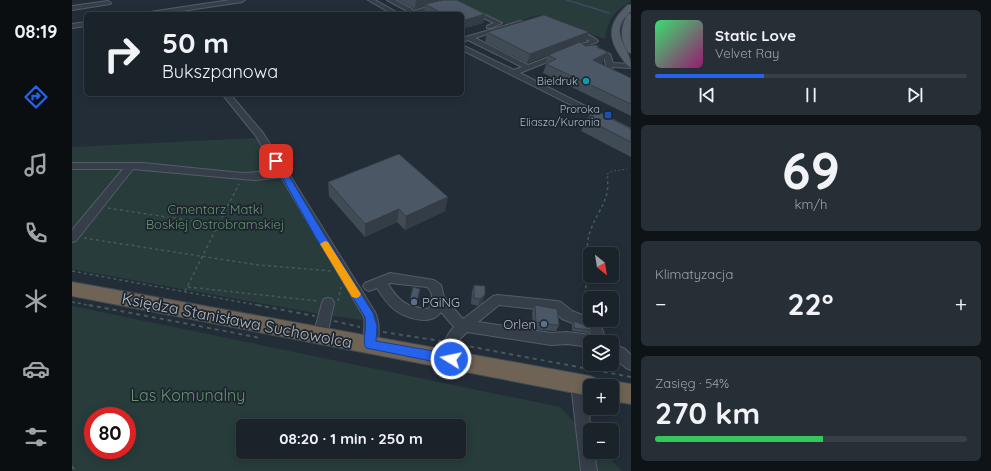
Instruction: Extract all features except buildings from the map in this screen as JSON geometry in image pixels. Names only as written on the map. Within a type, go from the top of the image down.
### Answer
[{"type":"highway","name":"Księdza Stanisława Suchowolca","points":[[72,289],[323,327],[450,351],[583,385]]},
{"type":"highway","points":[[619,391],[631,394]]},
{"type":"main road","points":[[631,6],[619,18],[615,30],[615,36],[631,65]]},
{"type":"main road","points":[[631,16],[625,31],[626,42],[631,50]]},
{"type":"street","points":[[172,12],[215,2],[242,0]]},
{"type":"street","points":[[371,0],[393,12]]},
{"type":"street","points":[[390,0],[413,12],[443,3]]},
{"type":"street","points":[[72,8],[108,3]]},
{"type":"street","points":[[464,37],[499,23],[466,7]]},
{"type":"street","points":[[464,37],[526,21]]},
{"type":"street","points":[[72,26],[84,24]]},
{"type":"street","points":[[514,73],[595,41],[592,38],[564,28]]},
{"type":"street","points":[[464,37],[527,67]]},
{"type":"street","points":[[464,48],[631,132]]},
{"type":"street","points":[[537,70],[588,50],[607,56],[610,65],[607,70],[609,73],[631,83]]},
{"type":"street","points":[[610,65],[631,65]]},
{"type":"street","points":[[228,96],[260,135],[318,234],[370,316],[372,322],[370,337]]},
{"type":"street","points":[[72,166],[130,166],[243,175],[271,176],[284,174]]},
{"type":"street","points":[[73,237],[130,166]]},
{"type":"street","points":[[438,298],[436,310],[429,315],[409,312],[400,308],[375,284],[390,278],[430,283],[436,286],[438,290],[438,298],[463,327],[551,339],[566,338],[583,340]]},
{"type":"street","points":[[450,351],[452,336],[497,300],[557,306],[567,314],[583,321]]},
{"type":"street","points":[[323,327],[328,303]]},
{"type":"street","points":[[619,352],[631,364]]},
{"type":"street","points":[[583,388],[579,400],[589,471]]},
{"type":"path","points":[[584,291],[587,278],[588,238],[591,228],[604,204],[609,187],[607,174],[613,171],[627,169]]},
{"type":"path","points":[[185,292],[243,175]]},
{"type":"path","points":[[98,206],[218,225]]},
{"type":"path","points":[[73,237],[258,265],[331,271],[335,273]]},
{"type":"path","points":[[72,271],[185,292],[323,327],[370,337],[450,351],[631,377]]},
{"type":"path","points":[[188,287],[337,305],[341,284]]},
{"type":"path","points":[[72,466],[75,471]]},
{"type":"green space","points":[[456,0],[631,1],[613,16],[608,26],[605,39],[539,15],[506,24]]},
{"type":"green space","name":"Cmentarz Matki Boskiej Ostrobramskiej","points":[[258,138],[364,316],[363,320],[333,316],[333,313],[321,311],[320,314],[72,269],[72,147]]},
{"type":"green space","name":"Las Komunalny","points":[[72,306],[560,407],[583,431],[583,459],[611,459],[622,471],[72,471]]},
{"type":"waterway","points":[[567,0],[609,13]]},
{"type":"slow traffic","points":[[325,244],[356,294]]},
{"type":"place","name":"Bieldruk","points":[[586,81]]},
{"type":"place","name":"Proroka Eliasza/Kuronia","points":[[608,115]]},
{"type":"place","name":"PGiNG","points":[[414,302]]},
{"type":"place","name":"Orlen","points":[[544,324]]},
{"type":"route","points":[[276,161],[318,234],[370,316],[372,326],[370,345],[451,359]]}]
